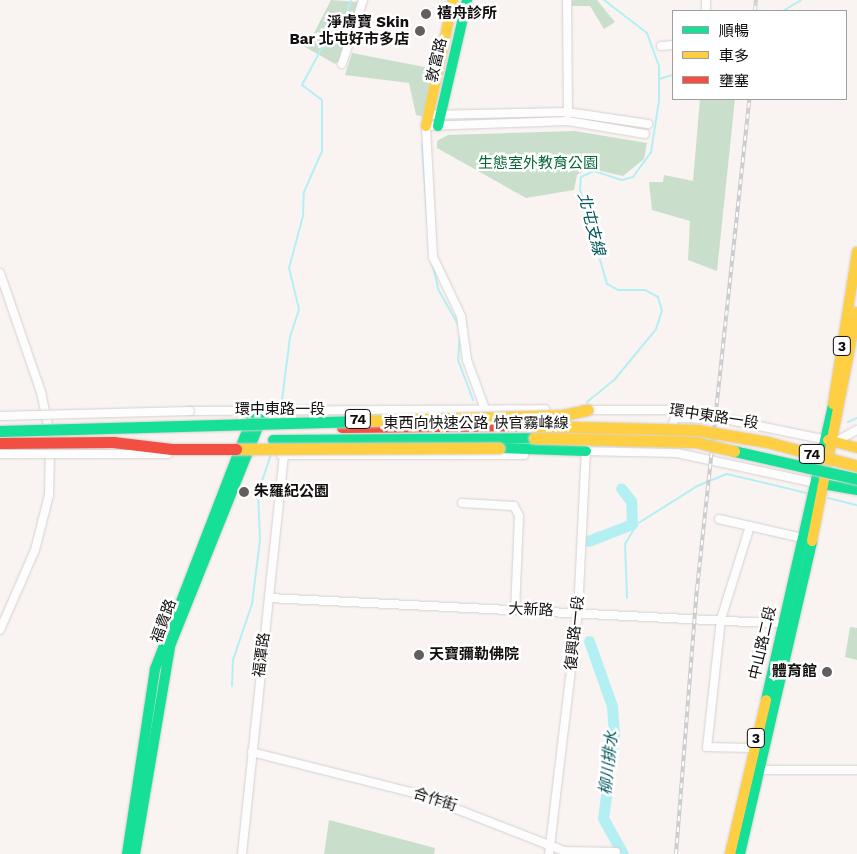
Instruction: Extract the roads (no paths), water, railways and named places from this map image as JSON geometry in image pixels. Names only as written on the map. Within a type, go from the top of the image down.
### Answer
[{"type":"main road","name":"敦富路","points":[[427,120],[453,0]]},
{"type":"main road","name":"敦富路","points":[[439,120],[466,0]]},
{"type":"main road","name":"3","points":[[831,441],[857,252]]},
{"type":"main road","name":"3","points":[[831,441],[857,312]]},
{"type":"main road","name":"福貴路","points":[[135,854],[163,668],[260,410]]},
{"type":"main road","name":"74","points":[[129,430],[168,423],[563,415],[587,410]]},
{"type":"main road","name":"東西向快速公路 快官霧峰線","points":[[0,431],[646,426],[745,438],[857,466]]},
{"type":"main road","name":"東西向快速公路 快官霧峰線","points":[[0,443],[646,438],[743,450],[857,479]]},
{"type":"main road","points":[[831,441],[857,448]]},
{"type":"main road","name":"中山路二段","points":[[740,854],[788,624],[831,441]]},
{"type":"main road","points":[[113,442],[172,449],[499,448],[586,451]]},
{"type":"main road","name":"福貴路","points":[[127,854],[154,669],[243,455]]},
{"type":"main road","points":[[821,483],[857,490]]},
{"type":"main road","name":"中山路二段","points":[[730,854],[754,748],[788,624],[802,538],[821,483]]},
{"type":"street","points":[[342,64],[363,0]]},
{"type":"street","points":[[566,0],[568,121]]},
{"type":"street","points":[[661,46],[672,45]]},
{"type":"street","points":[[439,120],[568,112],[648,124]]},
{"type":"street","points":[[485,410],[467,360],[464,323],[433,257],[429,223],[427,120],[568,121],[645,134]]},
{"type":"street","points":[[0,273],[41,392],[49,439],[51,479],[44,518],[28,573],[0,630]]},
{"type":"street","name":"環中東路一段","points":[[0,416],[260,410],[681,410],[831,441]]},
{"type":"street","name":"復興路一段","points":[[550,850],[578,612],[587,410]]},
{"type":"street","points":[[677,453],[671,447],[673,419],[727,418]]},
{"type":"street","points":[[831,441],[857,430]]},
{"type":"street","points":[[0,454],[562,456],[586,451],[677,453],[821,483]]},
{"type":"street","name":"福潭路","points":[[242,854],[284,456]]},
{"type":"street","points":[[462,503],[514,506],[519,516],[516,610]]},
{"type":"street","points":[[719,519],[802,538]]},
{"type":"street","points":[[750,526],[721,620],[707,747],[754,748]]},
{"type":"street","name":"大新路","points":[[269,598],[788,624]]},
{"type":"street","name":"合作街","points":[[252,752],[425,796],[550,850],[616,852]]},
{"type":"street","points":[[759,770],[857,770]]},
{"type":"waterway","points":[[281,408],[290,337],[299,309],[289,268],[303,216],[304,192],[322,151],[322,100],[302,85],[321,50],[343,26],[351,0]]},
{"type":"waterway","name":"北屯支線","points":[[587,402],[615,379],[656,329],[662,311],[658,297],[645,290],[618,290],[607,284],[580,190],[581,177],[594,171],[622,180],[633,177],[651,152],[659,101],[659,66],[647,33],[604,0]]},
{"type":"waterway","points":[[785,10],[801,0]]},
{"type":"waterway","points":[[659,79],[672,75]]},
{"type":"waterway","points":[[422,144],[428,230]]},
{"type":"waterway","points":[[432,262],[438,289],[459,326]]},
{"type":"waterway","points":[[460,333],[458,360],[473,400]]},
{"type":"waterway","points":[[848,422],[857,418]]},
{"type":"waterway","points":[[232,686],[233,660],[252,604],[260,540],[258,493],[271,454]]},
{"type":"waterway","points":[[627,598],[625,544],[637,524],[697,486],[727,474],[811,494]]},
{"type":"waterway","name":"柳川排水","points":[[588,541],[632,524],[631,501],[621,488]]},
{"type":"waterway","points":[[828,498],[857,505]]},
{"type":"waterway","name":"柳川排水","points":[[589,641],[612,706],[614,735],[603,818],[623,854]]},
{"type":"railway","points":[[755,10],[756,0]]},
{"type":"railway","points":[[676,854],[697,589],[749,100]]},
{"type":"place","name":"禧舟診所","points":[[426,14]]},
{"type":"place","name":"淨膚寶 Skin Bar 北屯好市多店","points":[[420,31]]},
{"type":"place","name":"朱羅紀公園","points":[[244,492]]},
{"type":"place","name":"天寶彌勒佛院","points":[[419,655]]},
{"type":"place","name":"體育館","points":[[827,672]]},
{"type":"park label","name":"生態室外教育公園","points":[[538,164]]}]
